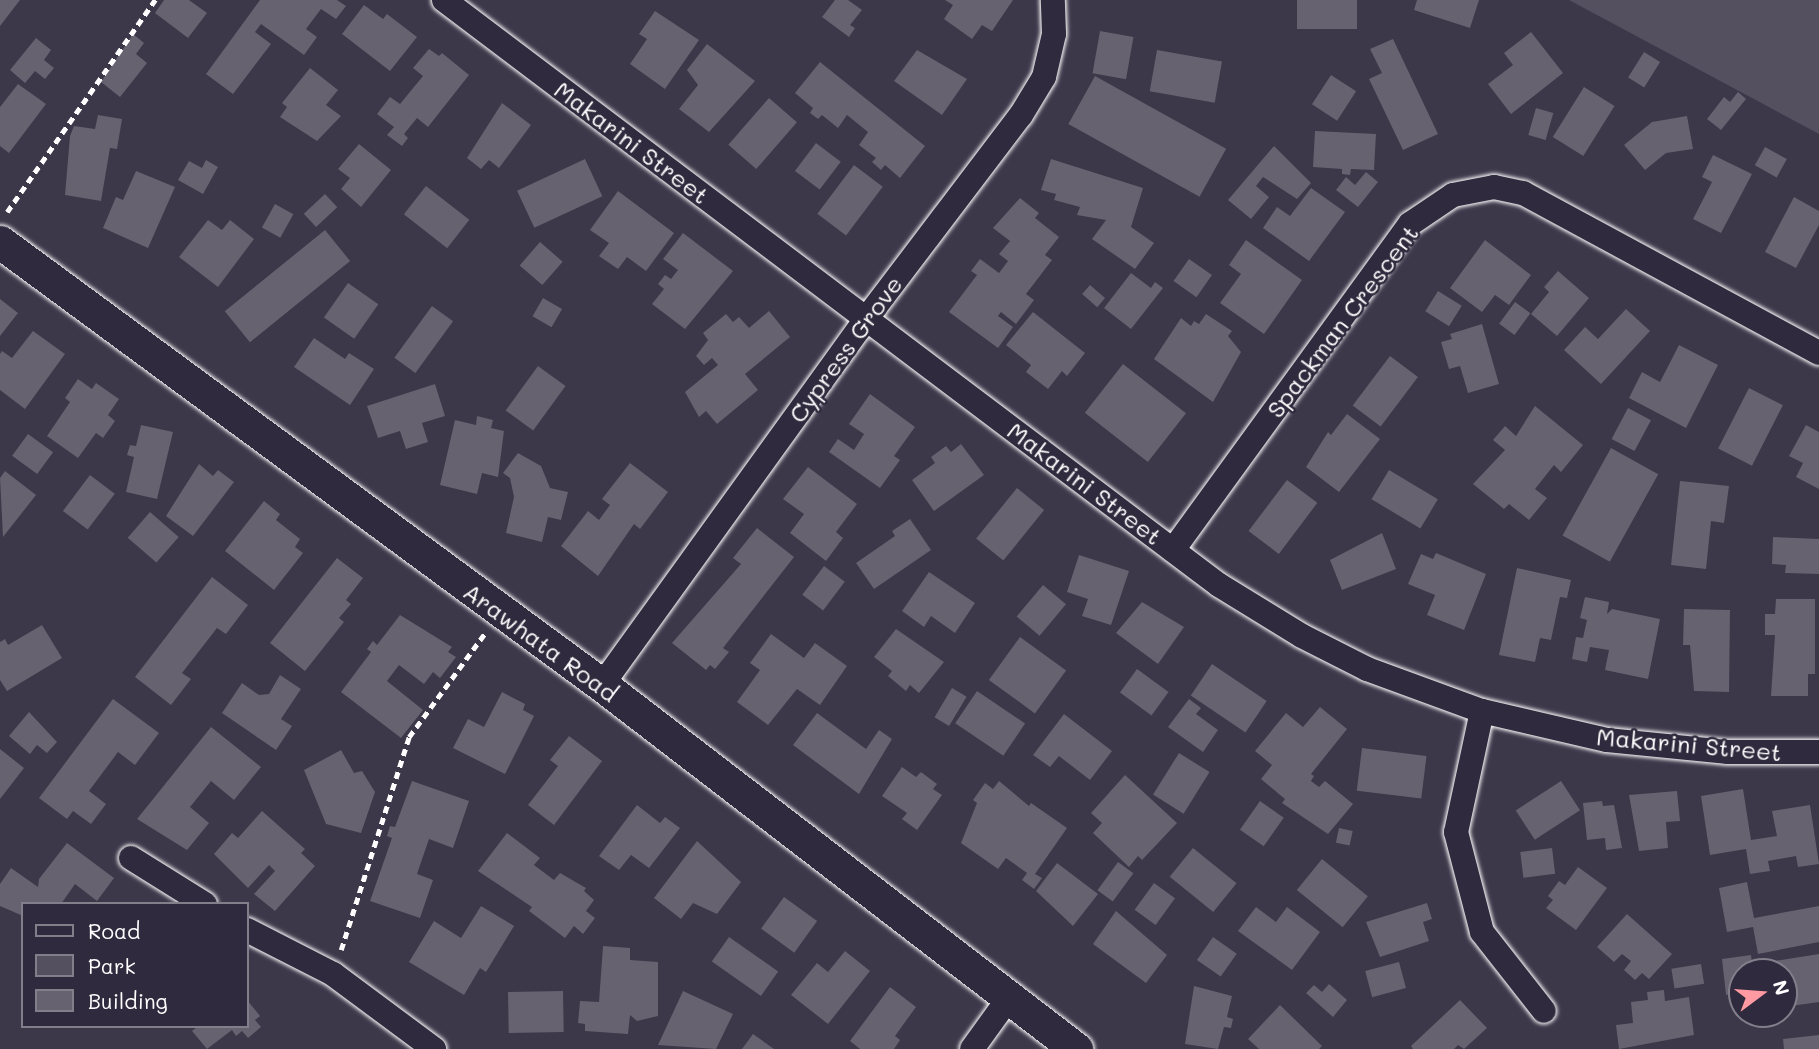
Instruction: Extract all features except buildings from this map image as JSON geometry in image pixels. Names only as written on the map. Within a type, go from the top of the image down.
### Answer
[{"type":"main road","name":"Arawhata Road","points":[[0,242],[601,685],[1012,995],[1076,1049]]},
{"type":"street","name":"Makarini Street","points":[[444,0],[1173,550],[1302,636],[1367,669],[1482,710],[1630,743],[1728,752],[1819,752]]},
{"type":"street","name":"Cypress Grove","points":[[601,685],[866,319],[1021,115],[1044,77],[1054,34],[1053,0]]},
{"type":"street","name":"Spackman Crescent","points":[[1173,550],[1410,224],[1453,195],[1494,187],[1523,193],[1819,353]]},
{"type":"street","points":[[1482,710],[1456,832],[1482,932],[1544,1011]]},
{"type":"street","points":[[131,858],[202,902]]},
{"type":"street","points":[[248,931],[333,974],[434,1049]]},
{"type":"street","points":[[972,1049],[1012,995]]},
{"type":"path","points":[[0,222],[155,0]]},
{"type":"path","points":[[333,974],[409,737],[500,613]]},
{"type":"green space","points":[[1569,0],[1819,0],[1819,134]]}]
